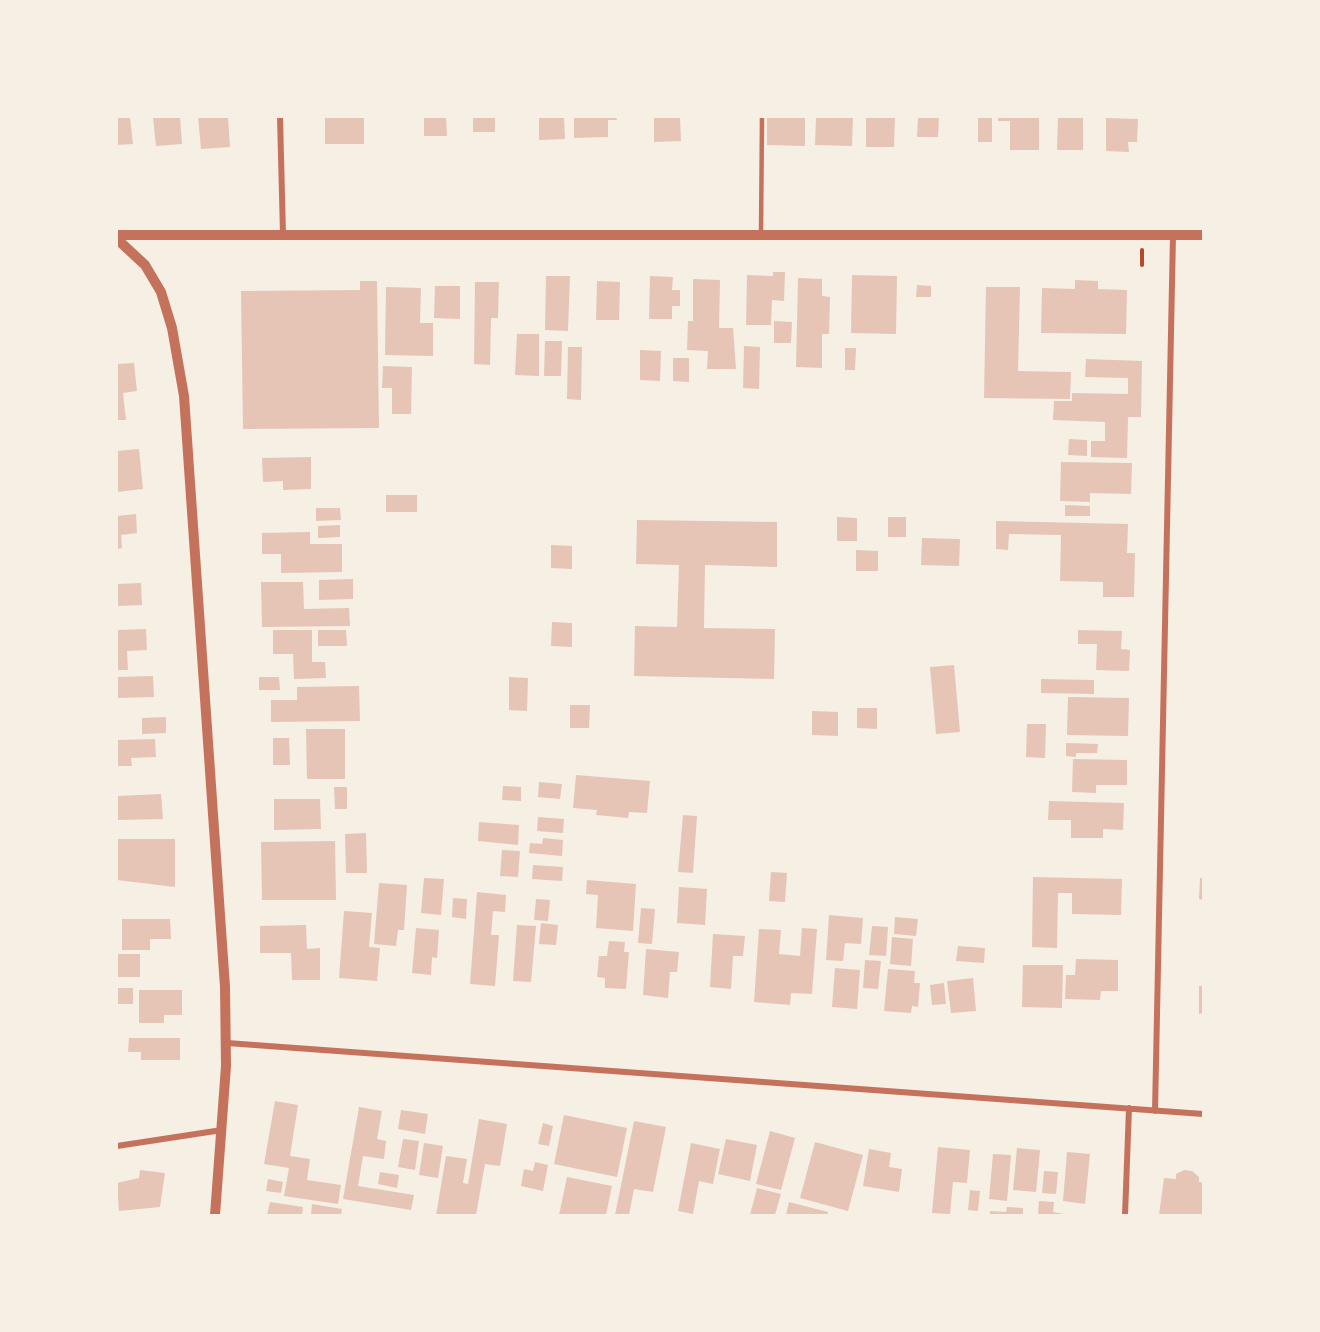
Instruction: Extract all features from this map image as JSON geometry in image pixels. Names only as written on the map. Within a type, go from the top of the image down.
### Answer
[{"type":"street","points":[[280,117],[283,234]]},
{"type":"street","points":[[117,237],[283,234],[761,233],[1203,235],[1203,226]]},
{"type":"street","points":[[1155,1111],[1173,234]]},
{"type":"street","points":[[117,237],[145,265],[156,284],[172,328],[181,369],[226,1043],[215,1215]]},
{"type":"street","points":[[226,1043],[1203,1114]]},
{"type":"street","points":[[1125,1215],[1129,1108]]},
{"type":"street","points":[[117,1146],[222,1130]]},
{"type":"lane","points":[[761,233],[762,117]]},
{"type":"building","points":[[117,117],[130,117],[133,144],[117,145]]},
{"type":"building","points":[[153,117],[180,117],[182,144],[156,146]]},
{"type":"building","points":[[198,117],[228,117],[230,147],[201,149]]},
{"type":"building","points":[[325,117],[364,117],[364,144],[325,144]]},
{"type":"building","points":[[424,117],[446,117],[447,136],[424,136]]},
{"type":"building","points":[[473,117],[495,117],[495,132],[473,132]]},
{"type":"building","points":[[539,117],[564,117],[565,139],[539,140]]},
{"type":"building","points":[[574,117],[616,117],[617,120],[608,120],[608,137],[574,138]]},
{"type":"building","points":[[654,117],[680,117],[681,141],[654,142]]},
{"type":"building","points":[[767,117],[805,117],[805,146],[767,145]]},
{"type":"building","points":[[816,117],[853,117],[852,146],[815,145]]},
{"type":"building","points":[[866,117],[895,117],[894,147],[866,147]]},
{"type":"building","points":[[918,117],[939,117],[938,137],[917,137]]},
{"type":"building","points":[[998,117],[1039,117],[1039,150],[1010,150],[1010,121],[998,121]]},
{"type":"building","points":[[1058,117],[1083,117],[1083,150],[1057,150]]},
{"type":"building","points":[[978,118],[992,118],[992,142],[978,142]]},
{"type":"building","points":[[1106,118],[1138,119],[1137,142],[1128,142],[1129,152],[1106,151]]},
{"type":"building","points":[[773,272],[785,272],[784,301],[772,300],[771,325],[746,325],[747,275],[773,276]]},
{"type":"building","points":[[852,275],[897,276],[896,334],[851,333]]},
{"type":"building","points":[[546,276],[570,276],[568,331],[545,330]]},
{"type":"building","points":[[650,276],[673,277],[672,290],[680,290],[680,306],[672,306],[672,319],[649,319]]},
{"type":"building","points":[[798,278],[822,279],[822,296],[830,297],[829,334],[822,334],[822,368],[796,367]]},
{"type":"building","points":[[693,279],[720,280],[719,328],[733,328],[736,369],[707,369],[708,351],[687,350],[688,321],[693,321]]},
{"type":"building","points":[[1075,280],[1098,281],[1098,289],[1127,290],[1126,334],[1041,333],[1042,288],[1075,289]]},
{"type":"building","points":[[360,281],[377,281],[379,428],[243,429],[241,291],[360,290]]},
{"type":"building","points":[[597,281],[620,282],[619,320],[596,320]]},
{"type":"building","points":[[475,282],[499,282],[498,318],[491,318],[490,365],[474,364]]},
{"type":"building","points":[[917,285],[931,286],[931,297],[916,297]]},
{"type":"building","points":[[435,286],[460,286],[460,319],[434,318]]},
{"type":"building","points":[[386,287],[421,288],[420,323],[433,323],[433,356],[385,355]]},
{"type":"building","points":[[986,287],[1020,287],[1018,371],[1071,372],[1070,399],[984,398]]},
{"type":"building","points":[[774,321],[792,322],[791,343],[774,343]]},
{"type":"building","points":[[517,334],[539,334],[539,376],[515,375]]},
{"type":"building","points":[[545,341],[562,341],[561,376],[544,376]]},
{"type":"building","points":[[744,346],[760,347],[759,389],[743,388]]},
{"type":"building","points":[[568,347],[582,347],[581,400],[567,399]]},
{"type":"building","points":[[845,348],[856,348],[855,370],[845,370]]},
{"type":"building","points":[[640,350],[661,351],[660,381],[640,380]]},
{"type":"building","points":[[673,358],[689,358],[689,382],[673,381]]},
{"type":"building","points":[[1086,359],[1142,361],[1141,417],[1128,417],[1127,458],[1091,457],[1091,441],[1105,441],[1105,422],[1053,420],[1054,401],[1072,401],[1072,393],[1128,394],[1128,378],[1085,377]]},
{"type":"building","points":[[134,363],[137,391],[123,393],[126,420],[117,420],[117,364]]},
{"type":"building","points":[[383,366],[412,367],[411,414],[392,414],[392,388],[382,388]]},
{"type":"building","points":[[1069,439],[1087,440],[1087,456],[1068,455]]},
{"type":"building","points":[[139,449],[143,489],[117,492],[117,451]]},
{"type":"building","points":[[311,457],[311,489],[283,490],[283,481],[263,482],[262,458]]},
{"type":"building","points":[[1061,462],[1132,463],[1131,494],[1090,493],[1090,502],[1060,501]]},
{"type":"building","points":[[386,495],[417,495],[417,512],[386,512]]},
{"type":"building","points":[[1065,505],[1090,506],[1090,516],[1065,516]]},
{"type":"building","points":[[316,508],[340,508],[341,520],[316,521]]},
{"type":"building","points":[[136,514],[137,533],[121,535],[122,548],[117,549],[117,516]]},
{"type":"building","points":[[837,517],[857,518],[857,541],[837,541]]},
{"type":"building","points":[[888,517],[906,517],[906,537],[888,537]]},
{"type":"building","points":[[637,520],[777,522],[777,567],[705,565],[704,628],[775,629],[774,679],[634,676],[635,626],[677,627],[679,565],[636,564]]},
{"type":"building","points":[[996,521],[1128,524],[1127,553],[1135,553],[1134,597],[1103,597],[1103,582],[1060,581],[1061,535],[1009,534],[1008,550],[996,549]]},
{"type":"building","points":[[340,525],[340,537],[318,538],[318,526]]},
{"type":"building","points":[[310,532],[310,544],[342,544],[342,572],[281,573],[281,554],[262,554],[262,533]]},
{"type":"building","points":[[922,538],[960,539],[959,566],[921,565]]},
{"type":"building","points":[[551,545],[572,546],[572,569],[551,568]]},
{"type":"building","points":[[856,550],[878,551],[878,571],[856,571]]},
{"type":"building","points":[[353,579],[353,599],[319,600],[319,580]]},
{"type":"building","points":[[261,582],[303,582],[304,609],[349,608],[350,626],[262,627]]},
{"type":"building","points":[[141,583],[142,605],[117,606],[117,584]]},
{"type":"building","points":[[552,622],[572,623],[572,647],[551,646]]},
{"type":"building","points":[[146,629],[147,650],[127,651],[128,670],[117,670],[117,630]]},
{"type":"building","points":[[273,630],[312,630],[312,662],[325,662],[326,678],[294,679],[293,654],[273,654]]},
{"type":"building","points":[[318,630],[346,630],[347,646],[318,646]]},
{"type":"building","points":[[1078,630],[1122,631],[1121,649],[1130,650],[1129,671],[1096,670],[1097,644],[1078,644]]},
{"type":"building","points":[[954,665],[960,732],[936,734],[930,667]]},
{"type":"building","points":[[153,676],[154,697],[117,698],[117,677]]},
{"type":"building","points":[[259,677],[279,677],[280,690],[259,690]]},
{"type":"building","points":[[509,677],[528,678],[527,711],[509,710]]},
{"type":"building","points":[[1041,679],[1094,680],[1094,694],[1041,693]]},
{"type":"building","points":[[359,686],[360,721],[271,722],[271,700],[297,700],[297,687]]},
{"type":"building","points":[[1068,697],[1129,698],[1128,736],[1067,735]]},
{"type":"building","points":[[570,705],[590,705],[589,728],[570,728]]},
{"type":"building","points":[[857,708],[877,708],[877,729],[857,728]]},
{"type":"building","points":[[812,711],[838,712],[838,736],[812,735]]},
{"type":"building","points":[[166,717],[166,733],[142,734],[142,718]]},
{"type":"building","points":[[1027,724],[1046,724],[1045,758],[1026,757]]},
{"type":"building","points":[[306,729],[345,729],[345,779],[307,779]]},
{"type":"building","points":[[273,738],[289,738],[290,765],[273,765]]},
{"type":"building","points":[[155,739],[156,757],[131,758],[132,766],[117,766],[117,740]]},
{"type":"building","points":[[1066,743],[1098,744],[1097,753],[1076,753],[1076,757],[1066,756]]},
{"type":"building","points":[[1073,759],[1127,760],[1127,785],[1096,785],[1096,793],[1072,792]]},
{"type":"building","points":[[576,775],[650,781],[647,813],[629,812],[628,818],[596,815],[597,810],[573,808]]},
{"type":"building","points":[[539,782],[562,784],[560,799],[538,797]]},
{"type":"building","points":[[503,786],[521,787],[521,801],[502,800]]},
{"type":"building","points":[[334,787],[347,787],[347,809],[335,809]]},
{"type":"building","points":[[161,794],[163,819],[117,820],[117,796]]},
{"type":"building","points":[[274,799],[320,799],[321,829],[274,830]]},
{"type":"building","points":[[1049,801],[1124,803],[1123,830],[1103,829],[1103,838],[1071,838],[1071,820],[1048,820]]},
{"type":"building","points":[[683,815],[697,816],[693,873],[678,872]]},
{"type":"building","points":[[538,817],[564,819],[563,833],[537,831]]},
{"type":"building","points":[[479,822],[519,825],[518,845],[478,841]]},
{"type":"building","points":[[366,833],[367,873],[346,873],[345,834]]},
{"type":"building","points":[[543,838],[563,840],[562,856],[529,853],[530,843],[542,844]]},
{"type":"building","points":[[117,839],[175,839],[175,887],[117,880]]},
{"type":"building","points":[[335,841],[336,900],[262,900],[261,842]]},
{"type":"building","points":[[502,850],[520,851],[518,877],[500,876]]},
{"type":"building","points":[[533,865],[563,867],[562,881],[532,879]]},
{"type":"building","points":[[771,872],[787,873],[785,902],[769,901]]},
{"type":"building","points":[[1033,877],[1122,879],[1121,915],[1072,914],[1072,893],[1058,893],[1057,948],[1032,947]]},
{"type":"building","points":[[424,878],[444,879],[441,915],[421,913]]},
{"type":"building","points":[[1200,878],[1203,878],[1203,900],[1199,899]]},
{"type":"building","points":[[587,880],[636,884],[633,931],[596,928],[598,895],[586,894]]},
{"type":"building","points":[[379,883],[407,885],[404,930],[398,930],[396,946],[374,944]]},
{"type":"building","points":[[679,887],[707,889],[705,925],[677,923]]},
{"type":"building","points":[[477,892],[506,895],[505,912],[493,911],[491,935],[499,935],[495,986],[470,984]]},
{"type":"building","points":[[453,898],[467,899],[466,919],[452,917]]},
{"type":"building","points":[[536,899],[550,900],[548,921],[534,920]]},
{"type":"building","points":[[641,908],[655,909],[652,944],[638,943]]},
{"type":"building","points":[[344,911],[372,913],[369,947],[380,948],[377,981],[339,978]]},
{"type":"building","points":[[829,915],[863,918],[861,944],[845,943],[843,961],[826,960]]},
{"type":"building","points":[[895,917],[918,919],[916,936],[894,934]]},
{"type":"building","points":[[122,919],[170,919],[171,939],[150,939],[150,950],[122,950]]},
{"type":"building","points":[[541,923],[558,925],[556,945],[539,944]]},
{"type":"building","points":[[306,925],[307,949],[320,948],[320,980],[292,980],[291,953],[260,953],[260,926]]},
{"type":"building","points":[[517,925],[536,926],[531,982],[513,981]]},
{"type":"building","points":[[872,926],[888,927],[886,956],[869,955]]},
{"type":"building","points":[[416,928],[439,930],[437,958],[432,957],[431,975],[412,973]]},
{"type":"building","points":[[802,928],[817,929],[812,994],[791,993],[790,1005],[754,1002],[759,929],[781,930],[779,954],[800,956]]},
{"type":"building","points":[[713,934],[745,936],[743,956],[733,956],[731,989],[710,987]]},
{"type":"building","points":[[892,937],[913,939],[911,966],[890,964]]},
{"type":"building","points":[[609,941],[625,942],[624,952],[629,952],[626,989],[605,988],[605,978],[597,977],[599,956],[607,956]]},
{"type":"building","points":[[958,946],[985,948],[984,963],[956,961]]},
{"type":"building","points":[[646,949],[679,952],[677,972],[670,972],[668,998],[643,995]]},
{"type":"building","points":[[117,954],[140,954],[140,977],[117,977]]},
{"type":"building","points":[[1076,959],[1118,960],[1118,991],[1101,991],[1100,1000],[1065,999],[1066,975],[1075,975]]},
{"type":"building","points":[[865,960],[881,961],[878,989],[863,988]]},
{"type":"building","points":[[1023,965],[1063,965],[1062,1008],[1022,1007]]},
{"type":"building","points":[[835,968],[860,970],[857,1009],[832,1007]]},
{"type":"building","points":[[888,969],[915,971],[914,983],[920,983],[918,1007],[912,1006],[911,1013],[884,1011]]},
{"type":"building","points":[[973,978],[976,1011],[951,1013],[947,981]]},
{"type":"building","points":[[944,983],[946,1004],[932,1005],[930,985]]},
{"type":"building","points":[[1199,986],[1203,986],[1203,1013],[1199,1014]]},
{"type":"building","points":[[117,988],[133,988],[133,1004],[117,1004]]},
{"type":"building","points":[[139,990],[182,990],[182,1015],[164,1015],[164,1023],[139,1023]]},
{"type":"building","points":[[129,1038],[180,1038],[180,1060],[141,1060],[141,1052],[128,1052]]},
{"type":"building","points":[[275,1101],[298,1105],[290,1156],[310,1159],[307,1180],[341,1185],[338,1204],[284,1196],[289,1168],[264,1164]]},
{"type":"building","points":[[359,1107],[382,1111],[377,1139],[386,1141],[384,1159],[363,1156],[358,1186],[414,1195],[411,1210],[343,1199]]},
{"type":"building","points":[[401,1110],[428,1114],[425,1134],[398,1129]]},
{"type":"building","points":[[564,1115],[627,1128],[617,1177],[554,1164]]},
{"type":"building","points":[[479,1119],[507,1124],[500,1166],[485,1164],[476,1215],[436,1215],[446,1156],[467,1159],[463,1183],[468,1184]]},
{"type":"building","points":[[634,1121],[666,1127],[653,1192],[634,1189],[629,1215],[615,1215]]},
{"type":"building","points":[[543,1123],[553,1126],[549,1146],[538,1144]]},
{"type":"building","points":[[770,1131],[795,1138],[781,1190],[756,1184]]},
{"type":"building","points":[[403,1139],[419,1141],[415,1170],[398,1167]]},
{"type":"building","points":[[726,1139],[757,1145],[750,1181],[718,1174]]},
{"type":"building","points":[[815,1142],[863,1155],[848,1211],[800,1198]]},
{"type":"building","points":[[424,1143],[443,1146],[438,1178],[419,1175]]},
{"type":"building","points":[[691,1143],[720,1149],[713,1184],[699,1181],[693,1214],[678,1211]]},
{"type":"building","points":[[938,1147],[970,1150],[967,1183],[953,1182],[950,1214],[932,1213]]},
{"type":"building","points":[[1017,1148],[1040,1150],[1036,1192],[1013,1190]]},
{"type":"building","points":[[869,1149],[891,1153],[889,1167],[902,1169],[899,1192],[863,1186]]},
{"type":"building","points":[[1067,1152],[1090,1154],[1085,1204],[1063,1201]]},
{"type":"building","points":[[993,1154],[1011,1155],[1007,1201],[989,1199]]},
{"type":"building","points":[[535,1162],[548,1165],[543,1191],[521,1186],[524,1169],[533,1171]]},
{"type":"building","points":[[140,1170],[165,1173],[160,1207],[119,1211],[117,1183],[139,1178]]},
{"type":"building","points":[[1184,1170],[1192,1171],[1199,1177],[1199,1182],[1203,1183],[1203,1215],[1159,1215],[1164,1178],[1176,1179],[1176,1174]]},
{"type":"building","points":[[1044,1171],[1058,1172],[1056,1194],[1042,1193]]},
{"type":"building","points":[[380,1172],[399,1175],[397,1188],[378,1184]]},
{"type":"building","points":[[567,1177],[612,1186],[606,1215],[559,1215]]},
{"type":"building","points":[[268,1179],[283,1182],[281,1193],[266,1191]]},
{"type":"building","points":[[757,1188],[781,1194],[775,1215],[750,1215]]},
{"type":"building","points":[[970,1190],[980,1191],[978,1211],[968,1210]]},
{"type":"building","points":[[1039,1201],[1054,1202],[1053,1212],[1069,1215],[1038,1215]]},
{"type":"building","points":[[270,1202],[303,1207],[302,1215],[267,1215]]},
{"type":"building","points":[[789,1202],[828,1212],[828,1215],[786,1215]]},
{"type":"building","points":[[312,1204],[342,1209],[341,1215],[311,1215]]},
{"type":"building","points":[[1007,1207],[1023,1208],[1023,1215],[990,1215],[990,1211],[1006,1212]]}]
